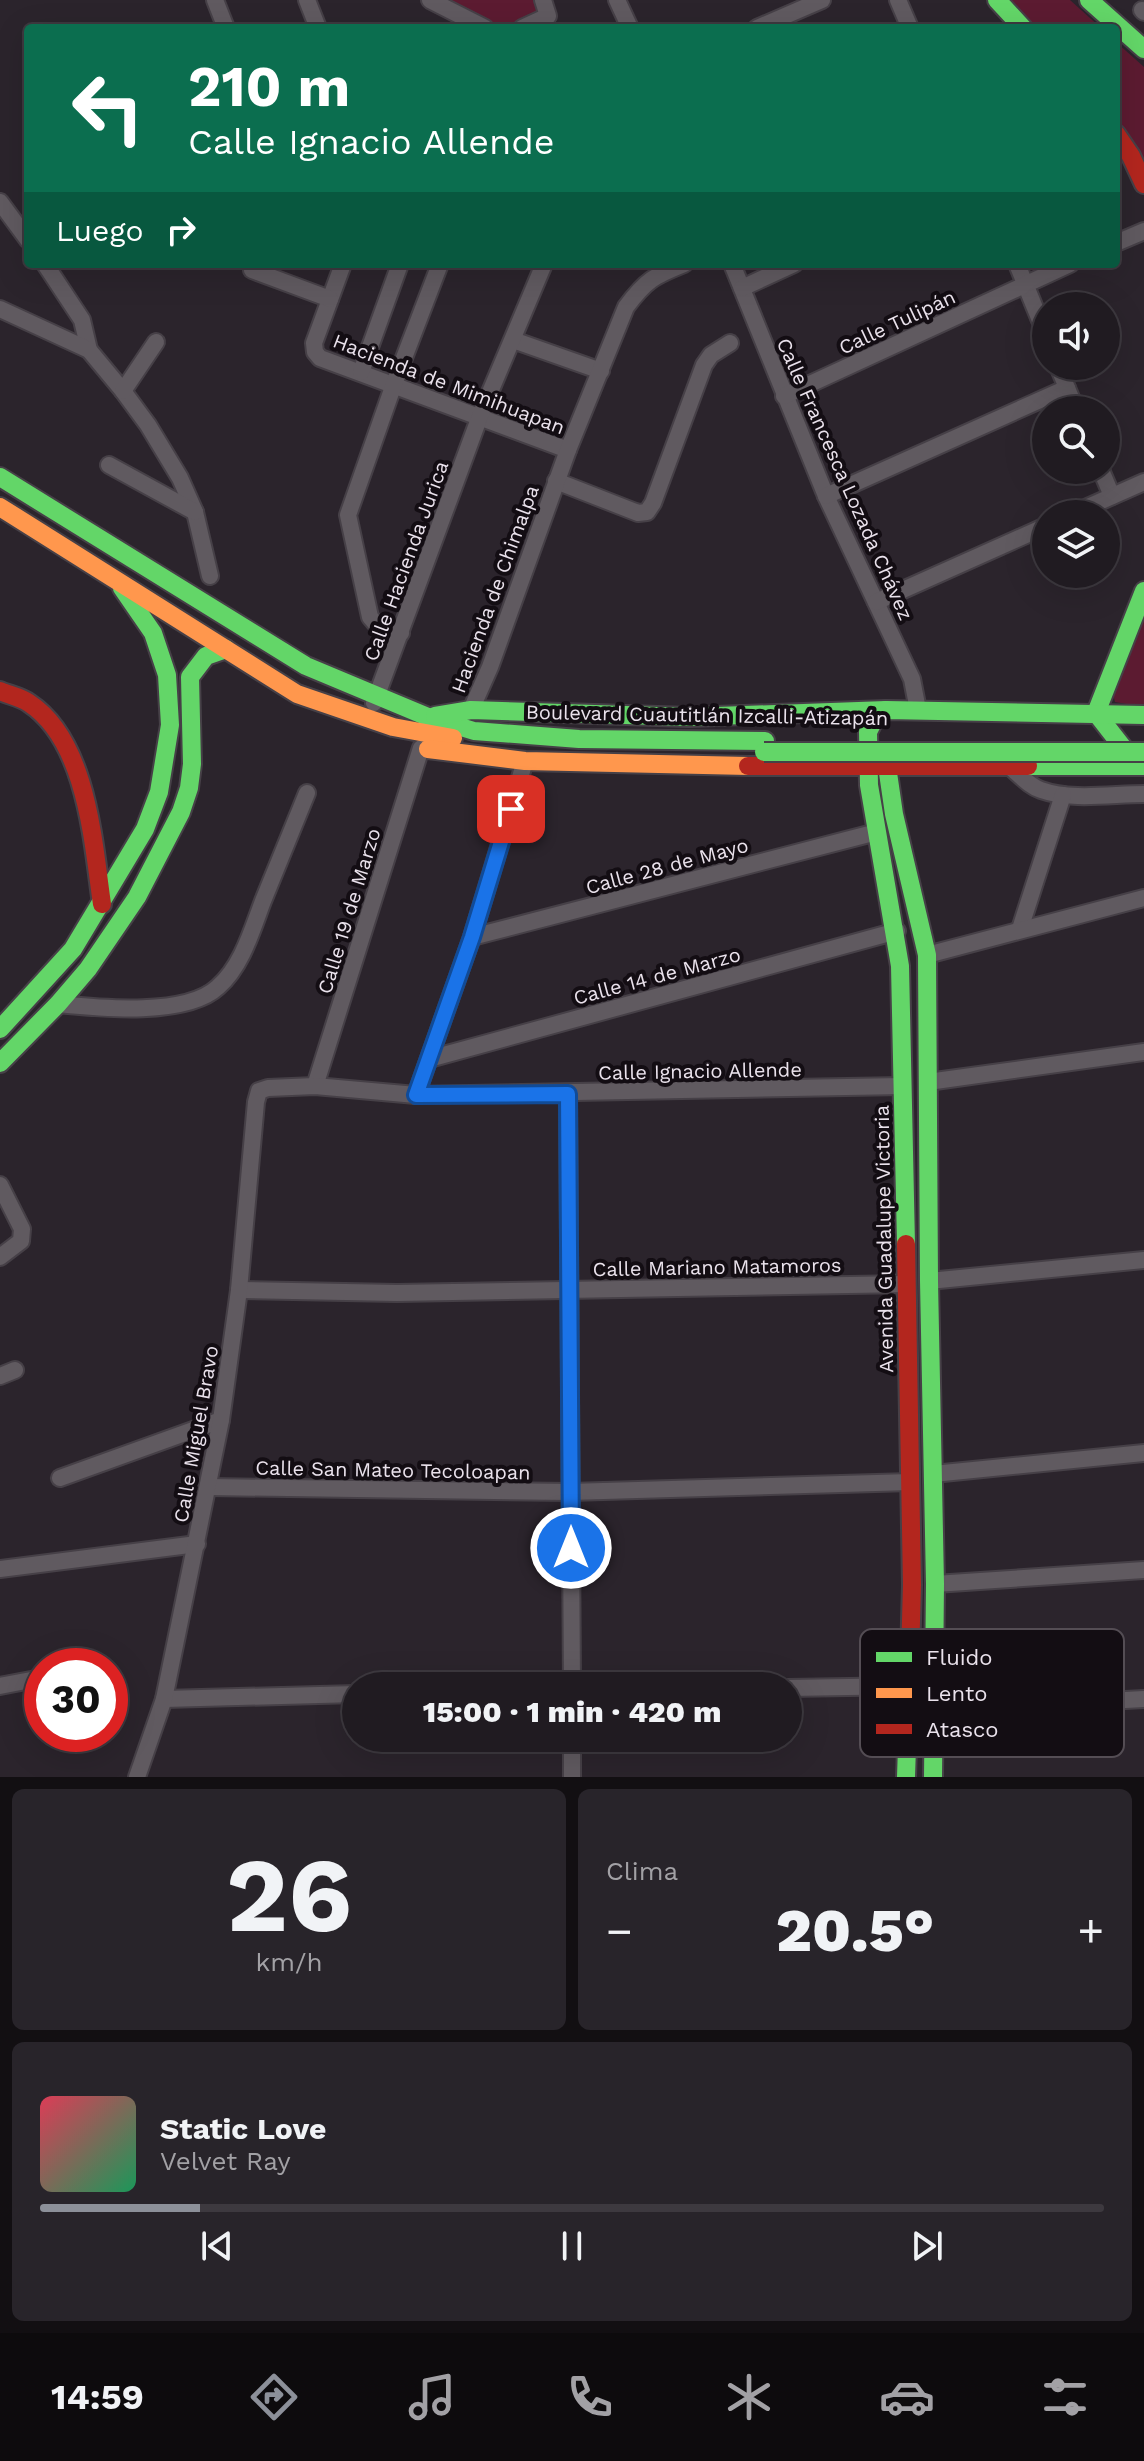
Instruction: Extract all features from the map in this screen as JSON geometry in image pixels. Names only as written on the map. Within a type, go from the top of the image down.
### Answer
[{"type":"main road","points":[[997,0],[1019,24]]},
{"type":"main road","points":[[1089,0],[1116,24]]},
{"type":"main road","points":[[1120,28],[1144,49]]},
{"type":"main road","points":[[1120,140],[1144,184]]},
{"type":"main road","name":"Boulevard Cuautitlán Izcalli-Atizapán","points":[[0,477],[306,666],[474,736],[1144,740]]},
{"type":"main road","name":"Boulevard Cuautitlán Izcalli-Atizapán","points":[[0,507],[297,694],[393,727],[580,750],[1144,752]]},
{"type":"main road","points":[[0,1029],[73,949],[102,904],[150,817],[162,777],[170,725],[167,675],[153,633],[115,579]]},
{"type":"main road","points":[[1096,713],[1144,591]]},
{"type":"main road","points":[[0,1063],[88,969],[137,897],[181,812],[192,764],[190,677],[206,656],[226,649]]},
{"type":"main road","points":[[0,691],[13,693],[29,703],[58,732],[69,751],[91,828],[102,904]]},
{"type":"main road","points":[[428,717],[471,710],[689,717],[886,710],[1144,715]]},
{"type":"main road","name":"Avenida Guadalupe Victoria","points":[[886,710],[878,715],[868,731],[922,922],[927,955],[935,1629]]},
{"type":"main road","points":[[1096,713],[1128,754],[1144,766]]},
{"type":"main road","points":[[393,727],[421,748],[525,761],[1144,766]]},
{"type":"main road","name":"Avenida Guadalupe Victoria","points":[[877,766],[873,833],[897,931],[900,966],[911,1482],[910,1629]]},
{"type":"main road","name":"Avenida Guadalupe Victoria","points":[[906,1777],[907,1757]]},
{"type":"main road","name":"Avenida Guadalupe Victoria","points":[[933,1757],[933,1777]]},
{"type":"street","points":[[215,0],[224,24]]},
{"type":"street","points":[[307,0],[316,24]]},
{"type":"street","points":[[430,0],[477,24]]},
{"type":"street","points":[[532,24],[548,16],[543,0]]},
{"type":"street","points":[[617,0],[628,24]]},
{"type":"street","points":[[766,24],[822,0]]},
{"type":"street","points":[[898,0],[908,24]]},
{"type":"street","points":[[0,202],[24,235]]},
{"type":"street","points":[[1120,241],[1144,231]]},
{"type":"street","points":[[48,268],[82,320],[89,350]]},
{"type":"street","name":"Hacienda de Mimihuapan","points":[[342,268],[314,343],[315,352],[320,358],[568,450]]},
{"type":"street","points":[[361,372],[399,268]]},
{"type":"street","points":[[401,633],[376,624],[370,617],[348,515],[438,268]]},
{"type":"street","name":"Calle Hacienda Jurica","points":[[368,718],[480,416],[542,268]]},
{"type":"street","name":"Hacienda de Chimalpa","points":[[471,710],[490,667],[556,481],[626,307],[653,276],[674,268]]},
{"type":"street","name":"Calle Francesca Lozada Chávez","points":[[734,268],[826,496],[912,679],[918,710]]},
{"type":"street","points":[[742,288],[785,268]]},
{"type":"street","points":[[1019,268],[1032,299]]},
{"type":"street","name":"Calle Tulipán","points":[[784,396],[1061,268]]},
{"type":"street","points":[[252,270],[330,299]]},
{"type":"street","points":[[0,309],[89,350],[123,391],[165,450],[195,512],[210,576]]},
{"type":"street","points":[[513,340],[601,371]]},
{"type":"street","points":[[123,391],[156,342]]},
{"type":"street","points":[[556,481],[638,513],[647,512],[704,365],[711,355],[730,343]]},
{"type":"street","points":[[1064,380],[1070,396]]},
{"type":"street","points":[[826,496],[1067,388]]},
{"type":"street","points":[[109,465],[195,512]]},
{"type":"street","points":[[1103,500],[1144,482]]},
{"type":"street","points":[[1107,484],[1112,496]]},
{"type":"street","points":[[876,602],[1032,532]]},
{"type":"street","name":"Calle 19 de Marzo","points":[[315,1086],[421,748]]},
{"type":"street","points":[[416,1095],[472,937],[525,761]]},
{"type":"street","points":[[1010,767],[1031,785],[1063,795],[1144,794]]},
{"type":"street","points":[[58,1004],[139,1009],[174,1005],[200,998],[218,988],[243,952],[307,793]]},
{"type":"street","points":[[1020,929],[1063,795]]},
{"type":"street","name":"Calle 28 de Mayo","points":[[472,937],[873,833]]},
{"type":"street","points":[[927,955],[1144,898]]},
{"type":"street","name":"Calle 14 de Marzo","points":[[429,1059],[897,931]]},
{"type":"street","points":[[928,1082],[1144,1052]]},
{"type":"street","name":"Calle Ignacio Allende","points":[[259,1091],[315,1086],[416,1095],[568,1094],[903,1086]]},
{"type":"street","name":"Calle Miguel Bravo","points":[[137,1777],[164,1699],[221,1420],[239,1290],[259,1091]]},
{"type":"street","points":[[568,1094],[572,1672]]},
{"type":"street","points":[[0,1185],[22,1229],[21,1241],[0,1257]]},
{"type":"street","points":[[929,1281],[1144,1260]]},
{"type":"street","name":"Calle Mariano Matamoros","points":[[239,1290],[397,1293],[907,1284]]},
{"type":"street","points":[[60,1478],[221,1420]]},
{"type":"street","points":[[933,1474],[1144,1453]]},
{"type":"street","name":"Calle San Mateo Tecoloapan","points":[[209,1487],[570,1492],[911,1482]]},
{"type":"street","points":[[0,1569],[197,1544]]},
{"type":"street","points":[[935,1584],[1144,1570]]},
{"type":"street","points":[[0,1686],[24,1681]]},
{"type":"street","points":[[802,1688],[860,1687]]},
{"type":"street","points":[[164,1699],[342,1694]]},
{"type":"street","points":[[1124,1700],[1144,1699]]},
{"type":"street","points":[[572,1752],[572,1777]]},
{"type":"shaded area","points":[[430,0],[543,0],[549,14],[528,24],[477,24]]},
{"type":"shaded area","points":[[995,0],[1070,0],[1097,24],[1019,24]]},
{"type":"shaded area","points":[[1120,46],[1144,67],[1144,167],[1130,137],[1120,124]]},
{"type":"shaded area","points":[[1144,602],[1144,707],[1115,702],[1113,694]]},
{"type":"traffic: fast","points":[[997,0],[1019,24]]},
{"type":"traffic: fast","points":[[1089,0],[1116,24]]},
{"type":"traffic: fast","points":[[1120,28],[1144,49]]},
{"type":"traffic: fast","points":[[0,477],[306,666],[428,717],[474,731],[579,739],[765,741]]},
{"type":"traffic: fast","points":[[0,1029],[73,949],[145,829],[159,792],[170,725],[167,675],[153,633],[122,588]]},
{"type":"traffic: fast","points":[[1144,591],[1096,713],[1128,754],[1144,766]]},
{"type":"traffic: fast","points":[[0,1063],[88,969],[137,897],[181,812],[189,788],[192,764],[190,677],[206,656],[226,649]]},
{"type":"traffic: fast","points":[[435,716],[471,710],[689,717],[886,710],[1144,715]]},
{"type":"traffic: fast","points":[[886,710],[874,720],[868,732],[869,785],[900,966],[906,1244]]},
{"type":"traffic: fast","points":[[764,752],[1144,752]]},
{"type":"traffic: fast","points":[[887,766],[894,814],[927,955],[935,1629]]},
{"type":"traffic: fast","points":[[1028,766],[1144,766]]},
{"type":"traffic: fast","points":[[906,1777],[907,1757]]},
{"type":"traffic: fast","points":[[933,1757],[933,1777]]},
{"type":"traffic: slow","points":[[0,507],[297,694],[393,727],[453,738]]},
{"type":"traffic: slow","points":[[428,749],[525,761],[748,766]]},
{"type":"traffic: jam","points":[[1120,140],[1144,184]]},
{"type":"traffic: jam","points":[[0,691],[29,703],[48,720],[64,742],[84,794],[102,904]]},
{"type":"traffic: jam","points":[[748,766],[1028,766]]},
{"type":"traffic: jam","points":[[906,1244],[911,1629]]},
{"type":"route","points":[[511,809],[472,937],[416,1095],[568,1094],[571,1548]]}]
